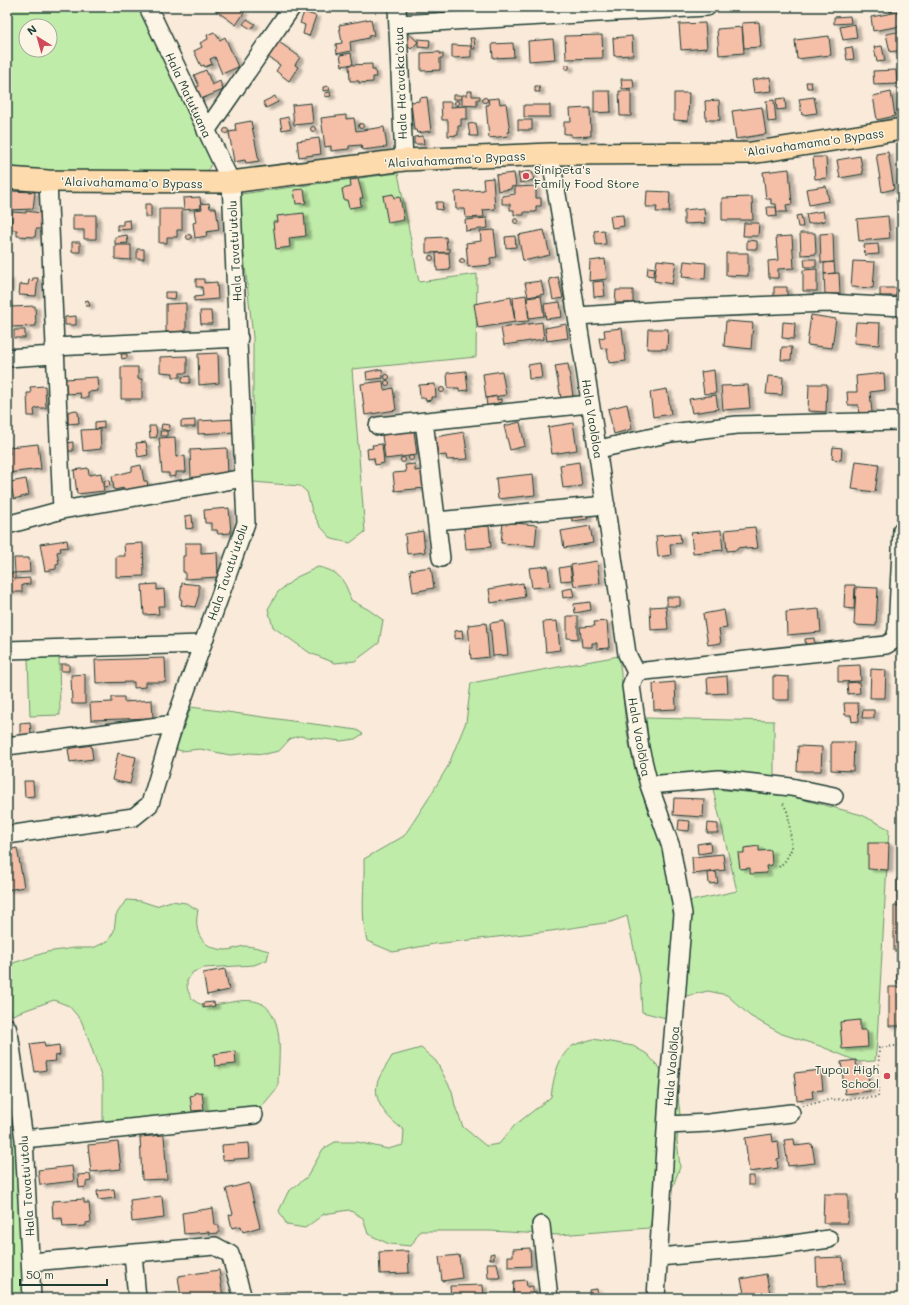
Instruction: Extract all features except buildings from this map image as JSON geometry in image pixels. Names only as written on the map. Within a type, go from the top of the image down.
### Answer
[{"type":"main road","name":"'Alaivahamama'o Bypass","points":[[7,178],[48,181],[231,182],[404,160],[550,154],[751,153],[902,129]]},
{"type":"street","name":"Hala Matutuana","points":[[148,7],[231,182]]},
{"type":"street","points":[[206,131],[292,7]]},
{"type":"street","name":"Hala Ha'avaka'otua","points":[[397,7],[404,160]]},
{"type":"street","points":[[398,24],[707,7]]},
{"type":"street","name":"Hala Vaolōloa","points":[[550,154],[578,316],[589,404],[599,449],[627,654],[636,672],[631,686],[640,748],[648,785],[671,847],[683,914],[656,1298]]},
{"type":"street","points":[[48,181],[54,351],[62,510]]},
{"type":"street","name":"Hala Tavatu'utolu","points":[[7,834],[134,817],[150,804],[174,724],[246,523],[231,182]]},
{"type":"street","points":[[578,316],[680,309],[826,303],[902,307]]},
{"type":"street","points":[[7,358],[54,351],[239,338]]},
{"type":"street","points":[[378,426],[589,404]]},
{"type":"street","points":[[599,449],[671,433],[737,425],[902,421]]},
{"type":"street","points":[[424,422],[441,558]]},
{"type":"street","points":[[7,525],[62,510],[244,478]]},
{"type":"street","points":[[437,521],[606,505]]},
{"type":"street","points":[[636,672],[886,646],[894,640],[897,631],[902,530]]},
{"type":"street","points":[[7,650],[202,644]]},
{"type":"street","points":[[7,746],[174,724]]},
{"type":"street","points":[[648,785],[719,779],[775,785],[834,796]]},
{"type":"street","name":"Hala Tavatu'utolu","points":[[7,1027],[24,1139],[32,1262],[32,1298]]},
{"type":"street","points":[[667,1125],[709,1123],[791,1112]]},
{"type":"street","points":[[24,1139],[254,1115]]},
{"type":"street","points":[[541,1225],[549,1298]]},
{"type":"street","points":[[659,1257],[780,1246],[829,1239]]},
{"type":"street","points":[[32,1262],[215,1246],[230,1254],[242,1298]]},
{"type":"street","points":[[133,1254],[137,1298]]},
{"type":"path","points":[[775,785],[788,813],[792,848],[786,860],[779,867]]},
{"type":"path","points":[[791,1112],[805,1106],[828,1100],[878,1097],[879,1048],[902,1045]]},
{"type":"green space","points":[[7,7],[140,7],[212,162],[207,172],[57,171],[7,167]]},
{"type":"green space","points":[[398,173],[419,282],[477,274],[476,357],[352,369],[365,532],[350,543],[332,539],[320,526],[312,511],[307,492],[300,486],[253,482],[253,337],[238,202],[241,194]]},
{"type":"green space","points":[[318,567],[336,574],[346,587],[351,600],[383,620],[379,643],[355,661],[335,663],[310,653],[273,627],[268,609],[278,592],[297,577]]},
{"type":"green space","points":[[59,656],[60,715],[30,716],[28,658]]},
{"type":"green space","points":[[619,656],[627,730],[631,753],[641,791],[670,866],[686,902],[737,891],[713,789],[790,796],[862,815],[889,829],[875,1061],[859,1062],[820,1046],[782,1034],[750,1016],[727,995],[708,991],[682,997],[670,1019],[642,1012],[640,977],[627,916],[611,922],[551,931],[434,944],[393,952],[367,941],[363,911],[364,859],[404,836],[427,801],[448,766],[466,722],[471,683]]},
{"type":"green space","points":[[191,707],[357,730],[363,734],[355,739],[341,741],[299,736],[290,739],[279,751],[265,754],[250,753],[230,755],[200,749],[181,751],[176,749]]},
{"type":"green space","points":[[646,718],[774,721],[774,777],[658,778],[652,772]]},
{"type":"green space","points":[[126,900],[141,901],[156,906],[171,901],[186,903],[198,910],[198,932],[205,943],[211,947],[230,950],[247,946],[269,951],[267,960],[254,965],[204,968],[193,972],[187,981],[188,992],[196,1002],[206,1005],[245,1000],[258,1002],[268,1009],[276,1023],[279,1038],[278,1087],[257,1112],[103,1125],[103,1082],[81,1020],[69,1006],[54,1000],[12,1015],[7,1002],[7,965],[47,952],[74,948],[93,948],[108,941],[114,931],[116,915]]},
{"type":"green space","points":[[593,1039],[633,1046],[647,1054],[677,1087],[680,1115],[677,1140],[680,1167],[673,1186],[657,1210],[649,1228],[559,1235],[490,1231],[420,1231],[411,1246],[389,1244],[368,1234],[363,1218],[349,1210],[324,1214],[305,1228],[287,1225],[279,1211],[288,1192],[307,1177],[323,1149],[335,1142],[357,1142],[388,1149],[403,1145],[404,1130],[384,1111],[380,1105],[376,1091],[380,1077],[392,1056],[421,1048],[436,1061],[452,1091],[455,1106],[463,1127],[486,1146],[499,1144],[515,1125],[551,1097],[557,1068],[568,1049],[574,1045]]},
{"type":"green space","points":[[7,1071],[15,1139],[24,1298],[7,1298]]},
{"type":"place","name":"Sinipeta's Family Food Store","points":[[526,176]]},
{"type":"place","name":"Tupou High School","points":[[887,1076]]}]
